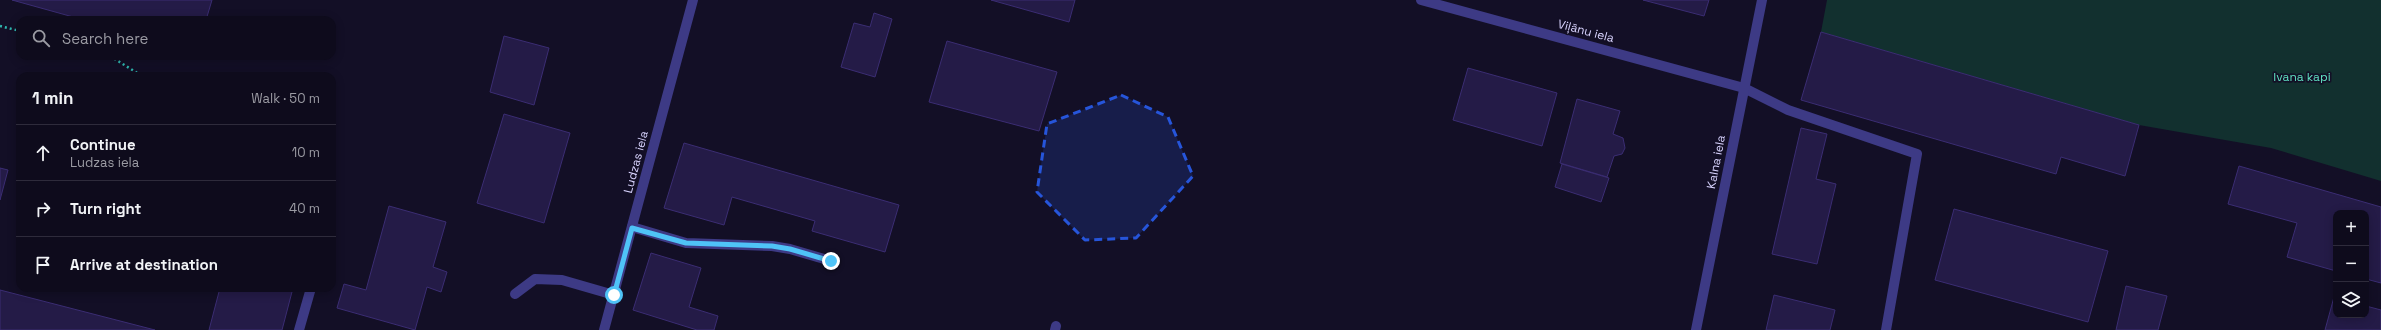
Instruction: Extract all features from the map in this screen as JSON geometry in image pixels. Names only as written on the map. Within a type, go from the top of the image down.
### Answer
[{"type":"street","name":"Ludzas iela","points":[[604,330],[693,0]]},
{"type":"street","name":"Viļānu iela","points":[[1421,0],[1744,88],[1788,110],[1917,154],[1886,330]]},
{"type":"street","name":"Kalna iela","points":[[1696,330],[1762,0]]},
{"type":"street","points":[[632,228],[686,243],[772,246],[790,249],[831,261]]},
{"type":"street","points":[[515,294],[535,279],[562,280],[614,295]]},
{"type":"street","points":[[299,330],[310,292]]},
{"type":"path","points":[[0,26],[16,29]]},
{"type":"path","points":[[116,60],[136,72]]},
{"type":"highlighted area","points":[[1121,95],[1168,117],[1193,176],[1136,238],[1085,240],[1037,192],[1047,124]]},
{"type":"green space","name":"Ivana kapi","points":[[1827,0],[2381,0],[2381,181],[2271,148],[2139,125],[1821,32]]},
{"type":"building","points":[[12,0],[212,0],[207,16],[70,16]]},
{"type":"building","points":[[991,0],[1075,0],[1069,22]]},
{"type":"building","points":[[1643,0],[1709,0],[1704,16]]},
{"type":"building","points":[[874,13],[892,19],[875,77],[841,67],[854,23],[870,27]]},
{"type":"building","points":[[1821,32],[2139,125],[2125,176],[2061,157],[2056,174],[1801,100]]},
{"type":"building","points":[[504,36],[549,48],[534,105],[490,92]]},
{"type":"building","points":[[947,41],[1057,72],[1039,131],[929,102]]},
{"type":"building","points":[[1468,68],[1557,93],[1542,146],[1453,120]]},
{"type":"building","points":[[1577,99],[1620,111],[1613,134],[1623,138],[1625,148],[1622,154],[1614,156],[1607,177],[1560,163]]},
{"type":"building","points":[[504,114],[570,133],[544,223],[477,203]]},
{"type":"building","points":[[1801,128],[1827,134],[1816,179],[1836,184],[1817,264],[1772,254]]},
{"type":"building","points":[[684,143],[899,205],[885,252],[812,231],[815,221],[732,197],[724,225],[664,208]]},
{"type":"building","points":[[1562,164],[1609,178],[1601,202],[1555,187]]},
{"type":"building","points":[[2239,166],[2381,207],[2381,283],[2369,280],[2369,210],[2333,210],[2333,270],[2287,257],[2297,223],[2228,204]]},
{"type":"building","points":[[0,168],[8,170],[0,200]]},
{"type":"building","points":[[389,206],[446,222],[433,267],[447,272],[441,292],[427,287],[415,330],[337,308],[344,284],[366,290]]},
{"type":"building","points":[[1954,209],[2108,251],[2088,322],[1935,280]]},
{"type":"building","points":[[651,253],[701,268],[689,307],[718,316],[714,330],[697,330],[633,310]]},
{"type":"building","points":[[2126,286],[2167,296],[2158,330],[2116,330]]},
{"type":"building","points":[[0,290],[155,330],[0,330]]},
{"type":"building","points":[[219,292],[292,292],[282,330],[209,330]]},
{"type":"building","points":[[1774,295],[1835,310],[1830,330],[1766,330]]},
{"type":"building","points":[[2333,301],[2333,318],[2369,318],[2369,307],[2381,310],[2381,330],[2325,330]]},
{"type":"route","points":[[614,295],[632,228],[686,243],[709,243],[728,246],[772,246],[790,249],[831,261]]}]
